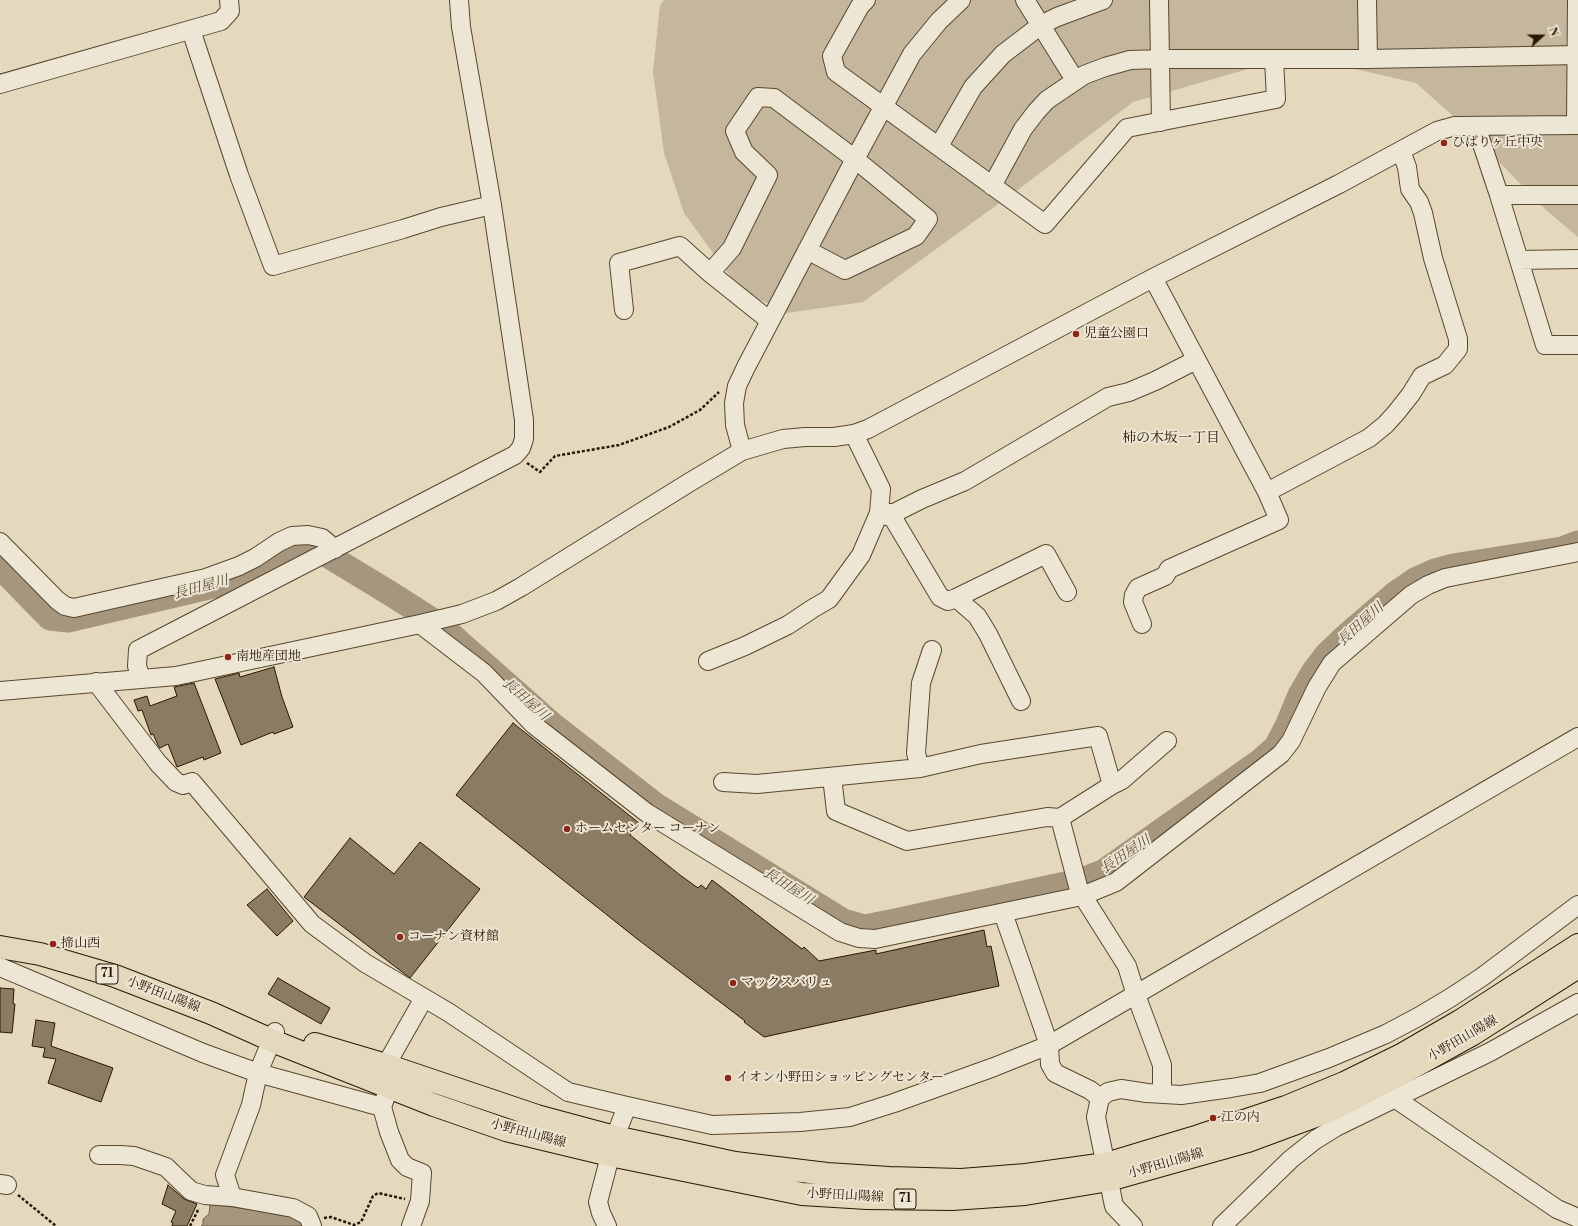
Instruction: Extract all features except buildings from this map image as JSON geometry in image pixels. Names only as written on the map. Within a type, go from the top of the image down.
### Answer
[{"type":"main road","name":"小野田山陽線","points":[[1108,1172],[1199,1136],[1286,1107],[1344,1083],[1403,1054],[1460,1021],[1578,945]]},
{"type":"main road","name":"小野田山陽線","points":[[0,947],[40,954],[116,976],[273,1036],[386,1065],[537,1116],[613,1146]]},
{"type":"main road","name":"小野田山陽線","points":[[273,1036],[385,1097],[434,1105],[506,1130],[613,1146],[827,1174],[889,1178],[962,1180],[1026,1175],[1108,1172],[1248,1141],[1329,1111],[1401,1074],[1473,1034],[1578,967]]},
{"type":"street","points":[[0,84],[221,21],[230,11],[230,0]]},
{"type":"street","points":[[142,679],[137,666],[138,650],[515,455],[521,448],[524,439],[524,420],[492,205],[461,27],[459,0]]},
{"type":"street","points":[[866,0],[860,6],[832,56],[836,72],[1045,224],[1126,128],[1276,99],[1274,58]]},
{"type":"street","points":[[742,451],[735,425],[734,403],[737,386],[770,320],[912,54],[939,21],[961,0]]},
{"type":"street","points":[[1025,0],[1075,80]]},
{"type":"street","points":[[939,146],[973,87],[1003,54],[1041,25],[1057,17],[1103,0]]},
{"type":"street","points":[[1159,0],[1161,122]]},
{"type":"street","points":[[1368,0],[1368,59]]},
{"type":"street","points":[[0,691],[176,676],[447,618],[496,601],[742,451],[783,440],[854,434],[886,421],[913,404],[1153,278],[1279,215],[1437,131],[1455,126],[1577,125],[1576,0]]},
{"type":"street","points":[[190,30],[239,175],[273,266],[441,217],[492,205]]},
{"type":"street","points":[[992,186],[1016,142],[1036,112],[1047,100],[1084,75],[1130,60],[1274,58],[1368,59],[1577,55]]},
{"type":"street","points":[[710,273],[732,248],[768,175],[744,152],[735,131],[758,97],[774,98],[855,159],[928,219],[916,236],[845,270],[807,250]]},
{"type":"street","points":[[1476,126],[1499,195],[1545,345],[1578,345]]},
{"type":"street","points":[[1267,492],[1369,438],[1385,425],[1396,413],[1411,394],[1422,376],[1444,365],[1458,349],[1458,339],[1433,258],[1423,213],[1419,202],[1410,190],[1408,167],[1400,151]]},
{"type":"street","points":[[1499,195],[1578,195]]},
{"type":"street","points":[[624,310],[619,263],[680,246],[710,273],[770,320]]},
{"type":"street","points":[[1519,260],[1578,259]]},
{"type":"street","points":[[1142,624],[1133,602],[1134,595],[1138,588],[1165,576],[1169,569],[1279,520],[1267,492],[1153,278]]},
{"type":"street","points":[[879,513],[894,512],[965,481],[1108,397],[1129,392],[1155,381],[1196,360]]},
{"type":"street","points":[[708,661],[788,626],[829,599],[861,555],[879,513],[881,489],[854,434]]},
{"type":"street","points":[[879,513],[893,518],[940,596],[948,601],[1046,554],[1067,592]]},
{"type":"street","points":[[0,542],[57,600],[66,606],[74,608],[206,578],[239,566],[292,536],[308,535],[322,538],[327,553]]},
{"type":"street","points":[[420,624],[484,673],[534,725],[647,812],[840,932],[859,938],[875,939],[1003,913],[1079,887],[1116,882],[1281,754],[1292,741],[1317,687],[1332,663],[1410,596],[1428,585],[1445,578],[1578,552]]},
{"type":"street","points":[[956,598],[977,616],[988,634],[1021,701]]},
{"type":"street","points":[[920,768],[916,753],[921,683],[932,650]]},
{"type":"street","points":[[96,682],[158,763],[176,782],[183,785],[192,782],[312,924],[365,963],[448,1012],[568,1092],[712,1125],[800,1122],[850,1117],[902,1101],[994,1068],[1049,1045],[1578,737]]},
{"type":"street","points":[[724,782],[757,784],[920,768],[981,754],[1098,736],[1112,785]]},
{"type":"street","points":[[832,777],[836,811],[907,841],[1047,818],[1060,818],[1122,780],[1168,741]]},
{"type":"street","points":[[1060,818],[1079,887],[1127,966],[1162,1065],[1162,1094]]},
{"type":"street","points":[[1133,1226],[1114,1206],[1096,1117],[1100,1098],[1108,1092],[1122,1089],[1181,1095],[1260,1083],[1329,1058],[1379,1037],[1418,1017],[1450,998],[1578,905]]},
{"type":"street","points":[[1003,913],[1049,1045],[1050,1064],[1055,1073],[1082,1085],[1100,1098]]},
{"type":"street","points":[[0,968],[202,1053],[258,1074],[385,1097],[400,1160],[407,1167],[422,1173],[420,1201],[411,1226]]},
{"type":"street","points":[[386,1065],[424,998]]},
{"type":"street","points":[[1222,1226],[1291,1159],[1315,1140],[1336,1127],[1574,1012]]},
{"type":"street","points":[[205,1195],[225,1175],[251,1105],[258,1074],[273,1036]]},
{"type":"street","points":[[1396,1099],[1557,1208],[1578,1218]]},
{"type":"street","points":[[607,1226],[598,1202],[613,1146],[627,1106]]},
{"type":"street","points":[[99,1155],[134,1156],[166,1167],[191,1191],[205,1195],[232,1197],[293,1208],[308,1216],[311,1223]]},
{"type":"street","points":[[225,1175],[232,1197]]},
{"type":"path","points":[[515,455],[540,472],[555,456],[619,445],[669,427],[700,410],[720,391]]},
{"type":"path","points":[[4,1185],[56,1226]]},
{"type":"path","points":[[311,1223],[331,1217],[354,1225],[361,1222],[373,1196],[378,1193],[420,1201]]},
{"type":"shaded area","points":[[664,0],[1578,0],[1578,237],[1546,210],[1462,124],[1416,83],[1347,67],[1283,59],[1133,102],[1023,186],[863,302],[787,313],[740,290],[684,213],[664,153],[653,72],[660,5]]},
{"type":"shaded area","points":[[210,1204],[300,1217],[305,1226],[201,1226],[203,1225],[203,1219],[209,1214]]},
{"type":"waterway","name":"長田屋川","points":[[0,567],[50,618],[68,620],[226,583],[298,545],[317,549],[440,625],[553,725],[657,806],[843,921],[865,927],[1079,881],[1103,872],[1259,762],[1276,747],[1300,695],[1314,671],[1327,654],[1396,593],[1415,580],[1435,571],[1453,566],[1562,549],[1578,543]]},
{"type":"place","name":"ひばりヶ丘中央","points":[[1444,143]]},
{"type":"place","name":"児童公園口","points":[[1076,334]]},
{"type":"place","name":"南地産団地","points":[[228,657]]},
{"type":"place","name":"ホームセンター コーナン","points":[[567,829]]},
{"type":"place","name":"コーナン資材館","points":[[400,937]]},
{"type":"place","name":"揥山西","points":[[53,944]]},
{"type":"place","name":"マックスバリュ","points":[[733,983]]},
{"type":"place","name":"イオン小野田ショッピングセンター","points":[[728,1078]]},
{"type":"place","name":"江の内","points":[[1213,1118]]},
{"type":"district","name":"柿の木坂一丁目","points":[[1171,439]]}]
